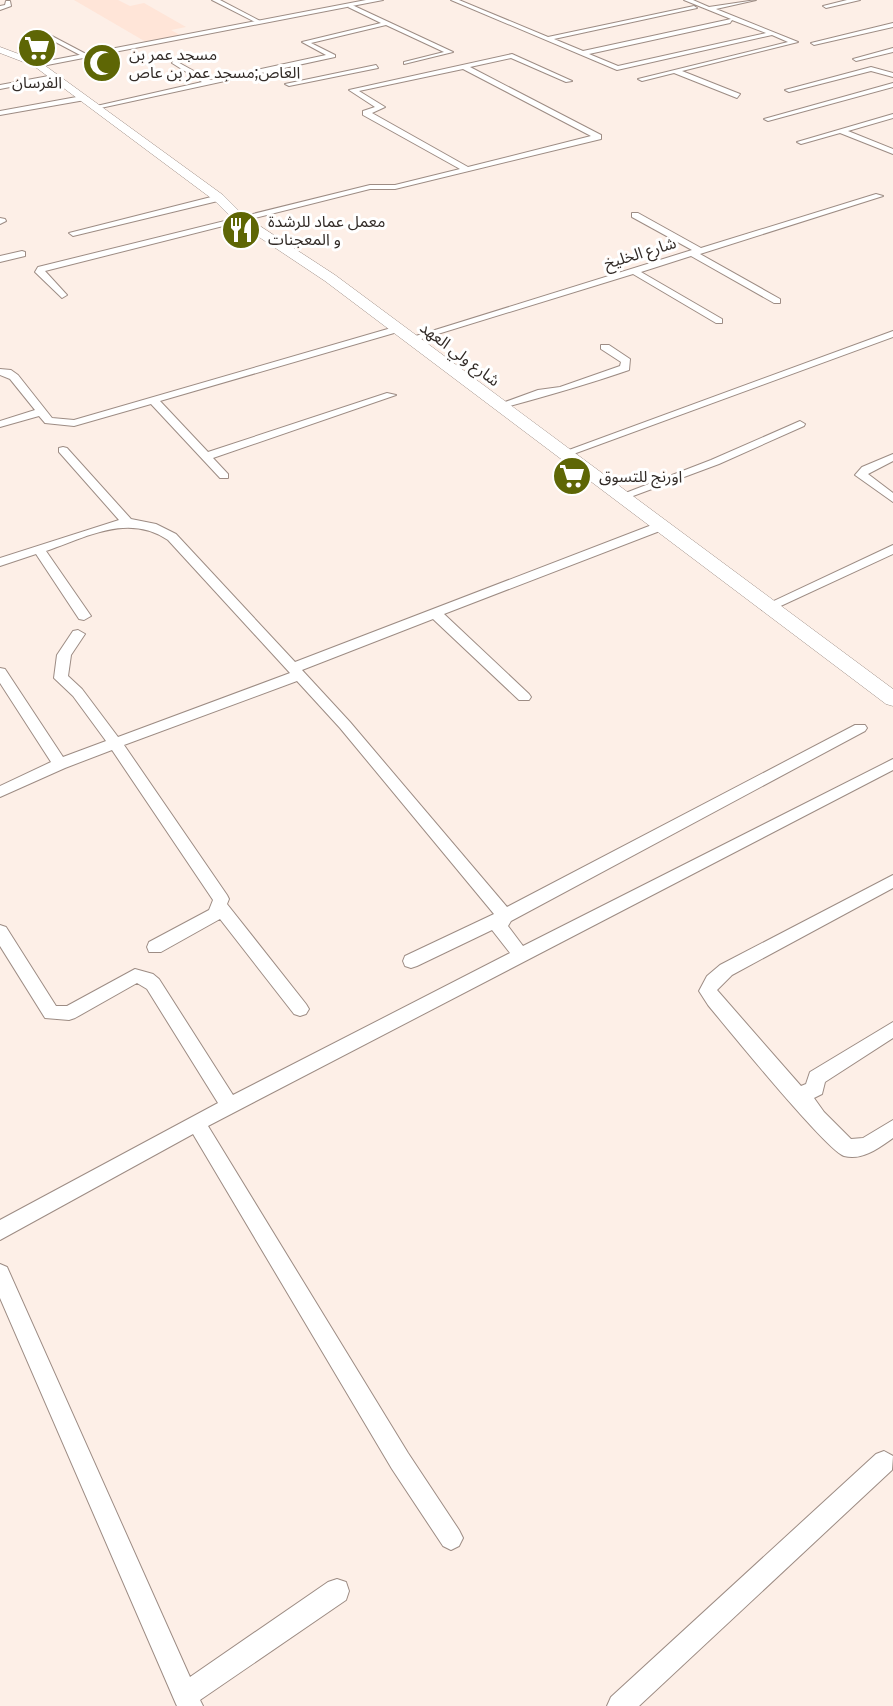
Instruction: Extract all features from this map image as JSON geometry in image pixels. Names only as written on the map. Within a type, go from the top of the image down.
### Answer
[{"type":"main road","name":"شارع ولي العهد","points":[[1,51],[37,64],[219,198],[239,218],[330,278],[893,699]]},
{"type":"street","points":[[215,0],[259,22]]},
{"type":"street","points":[[37,64],[379,0]]},
{"type":"street","points":[[454,0],[612,68],[622,68],[774,33]]},
{"type":"street","points":[[642,79],[796,43],[687,0]]},
{"type":"street","points":[[710,9],[753,0]]},
{"type":"street","points":[[826,6],[857,0]]},
{"type":"street","points":[[0,8],[8,6],[8,2]]},
{"type":"street","points":[[350,6],[450,52],[405,63]]},
{"type":"street","points":[[546,39],[694,8]]},
{"type":"street","points":[[580,54],[730,21]]},
{"type":"street","points":[[96,107],[333,56],[306,41],[387,23]]},
{"type":"street","points":[[814,43],[893,25]]},
{"type":"street","points":[[48,36],[84,55]]},
{"type":"street","points":[[856,59],[893,50]]},
{"type":"street","points":[[468,170],[367,114],[381,107],[353,91],[512,56],[568,81]]},
{"type":"street","points":[[174,62],[209,83]]},
{"type":"street","points":[[289,84],[376,67]]},
{"type":"street","points":[[62,295],[41,270],[239,218],[370,187],[395,187],[598,137],[465,67]]},
{"type":"street","points":[[801,95],[789,90],[871,69],[893,75]]},
{"type":"street","points":[[267,71],[304,94]]},
{"type":"street","points":[[675,71],[737,96]]},
{"type":"street","points":[[0,87],[54,77]]},
{"type":"street","points":[[768,119],[893,85]]},
{"type":"street","points":[[0,113],[82,98]]},
{"type":"street","points":[[813,100],[824,104]]},
{"type":"street","points":[[801,142],[893,116]]},
{"type":"street","points":[[841,131],[893,152]]},
{"type":"street","name":"شارع الخليخ","points":[[41,412],[49,421],[74,424],[634,271],[879,196]]},
{"type":"street","points":[[73,233],[219,198]]},
{"type":"street","points":[[635,215],[777,301]]},
{"type":"street","points":[[0,259],[22,254]]},
{"type":"street","points":[[634,271],[719,321]]},
{"type":"street","points":[[564,454],[893,334]]},
{"type":"street","points":[[499,406],[561,390],[625,368],[626,360],[606,347]]},
{"type":"street","points":[[0,372],[7,372],[14,377],[41,412],[0,424]]},
{"type":"street","points":[[207,456],[391,395]]},
{"type":"street","points":[[155,402],[223,476]]},
{"type":"street","points":[[621,497],[715,462],[800,424]]},
{"type":"street","points":[[63,450],[127,522]]},
{"type":"street","points":[[893,457],[866,469],[861,475],[893,498]]},
{"type":"street","points":[[0,562],[127,522],[157,526],[172,537],[345,725],[505,916]]},
{"type":"street","points":[[0,792],[60,764],[116,744],[435,613],[661,526]]},
{"type":"street","points":[[39,549],[84,616]]},
{"type":"street","points":[[767,607],[893,549]]},
{"type":"street","points":[[435,613],[524,697]]},
{"type":"street","points":[[78,634],[64,655],[61,678],[80,693],[139,774],[221,899],[216,914],[155,947]]},
{"type":"street","points":[[0,672],[60,764]]},
{"type":"street","points":[[411,961],[505,916],[860,728]]},
{"type":"street","points":[[0,1231],[196,1123],[893,764]]},
{"type":"street","points":[[893,881],[726,970],[714,978],[708,991],[817,1118],[847,1148],[866,1146],[893,1128]]},
{"type":"street","points":[[220,907],[300,1009]]},
{"type":"street","points":[[505,916],[499,927],[522,957]]},
{"type":"street","points":[[0,932],[51,1013],[69,1013],[135,976],[147,979],[153,984],[230,1106]]},
{"type":"street","points":[[817,1118],[802,1095],[815,1088],[816,1078],[893,1029]]},
{"type":"street","points":[[196,1123],[400,1461],[451,1538]]},
{"type":"street","points":[[0,1274],[188,1701],[337,1591]]},
{"type":"street","points":[[620,1706],[884,1462]]},
{"type":"shaded area","points":[[74,0],[118,0],[130,6],[144,3],[186,27],[171,30],[180,35],[146,42]]},
{"type":"place","name":"الفرسان","points":[[37,48]]},
{"type":"place","name":"مسجد عمر بن العاص;مسجد عمر بن عاص","points":[[102,63]]},
{"type":"place","name":"معمل عماد للرشدة و المعجنات","points":[[241,230]]},
{"type":"place","name":"اورنج للتسوق","points":[[572,476]]}]
